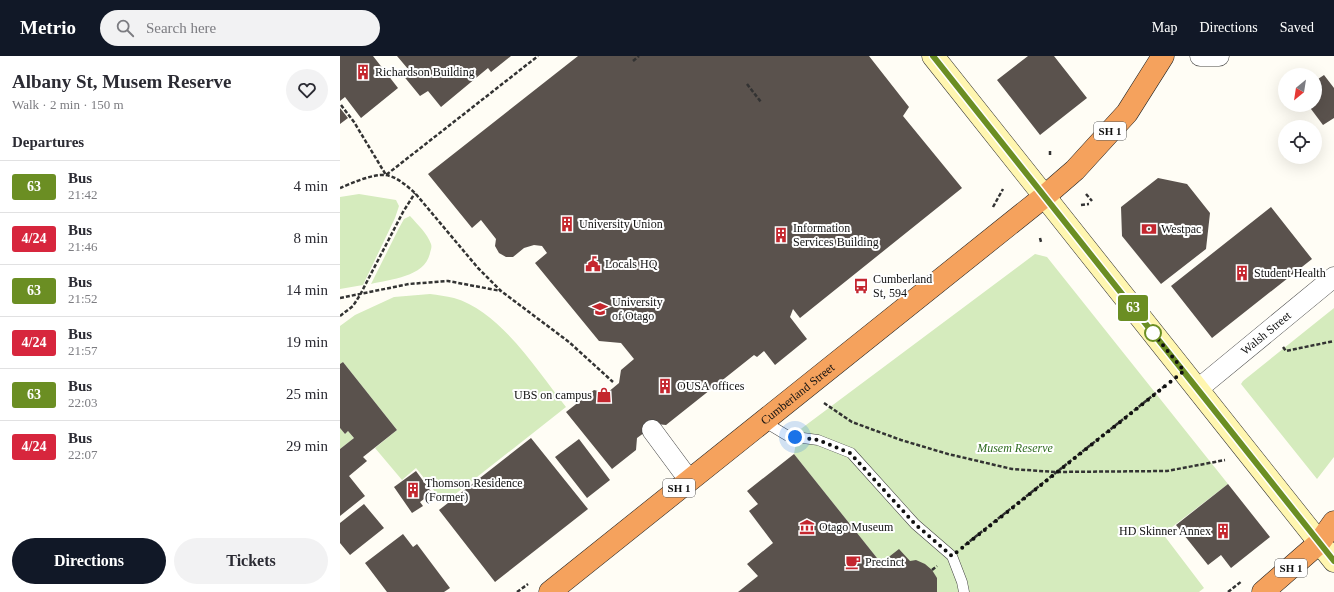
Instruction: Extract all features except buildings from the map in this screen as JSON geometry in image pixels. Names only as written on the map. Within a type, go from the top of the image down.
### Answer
[{"type":"highway","name":"SH 1","points":[[1045,196],[1075,170],[1127,113],[1163,56]]},
{"type":"highway","name":"Cumberland Street","points":[[550,592],[1045,196]]},
{"type":"highway","name":"SH 1","points":[[1263,592],[1320,543],[1334,522]]},
{"type":"street","points":[[933,56],[1334,561]]},
{"type":"street","points":[[1200,56],[1219,56]]},
{"type":"street","name":"Walsh Street","points":[[1198,389],[1334,277]]},
{"type":"street","points":[[652,430],[689,480]]},
{"type":"lane","points":[[763,421],[788,436],[818,440],[850,453],[915,524],[952,556],[962,582],[964,592]]},
{"type":"path","points":[[340,188],[359,181],[386,175],[538,56]]},
{"type":"path","points":[[632,61],[639,56]]},
{"type":"path","points":[[747,84],[761,102]]},
{"type":"path","points":[[341,105],[354,122],[386,175],[403,183],[415,193],[478,268],[501,291],[569,342],[613,382]]},
{"type":"path","points":[[1050,151],[1050,156]]},
{"type":"path","points":[[1003,189],[1000,193],[1007,195]]},
{"type":"path","points":[[340,316],[353,306],[360,295],[403,212],[415,193]]},
{"type":"path","points":[[1086,194],[1092,201]]},
{"type":"path","points":[[1040,238],[1041,242]]},
{"type":"path","points":[[340,298],[409,284],[448,282],[501,291]]},
{"type":"path","points":[[1281,344],[1286,351],[1334,341]]},
{"type":"path","points":[[932,570],[952,556],[1055,472],[1184,371]]},
{"type":"path","points":[[809,384],[827,406],[852,422],[901,440],[948,454],[1012,469],[1055,472],[1167,471],[1223,461],[1243,446]]},
{"type":"green space","points":[[359,194],[396,200],[399,206],[395,218],[363,285],[340,289],[340,197]]},
{"type":"green space","points":[[410,216],[425,233],[431,244],[427,261],[414,272],[406,276],[371,284],[404,219]]},
{"type":"green space","name":"Musem Reserve","points":[[1035,254],[1047,257],[1228,484],[1163,534],[1204,588],[1199,592],[904,592],[794,454],[798,431]]},
{"type":"green space","points":[[430,294],[454,298],[471,305],[487,315],[502,328],[530,360],[566,407],[444,503],[416,468],[402,480],[375,448],[397,430],[343,362],[340,364],[340,326],[355,315],[394,297]]},
{"type":"green space","points":[[1334,308],[1334,457],[1317,479],[1241,384]]},
{"type":"green space","points":[[340,428],[345,434],[348,431],[354,438],[340,449]]},
{"type":"bus line","name":"63","points":[[933,56],[1334,561]]},
{"type":"place","name":"Richardson Building","points":[[363,72]]},
{"type":"place","name":"University Union","points":[[567,224]]},
{"type":"place","name":"Westpac","points":[[1149,229]]},
{"type":"place","name":"Information Services Building","points":[[781,235]]},
{"type":"place","name":"Locals HQ","points":[[593,264]]},
{"type":"place","name":"Student Health","points":[[1242,273]]},
{"type":"place","name":"Cumberland St, 594","points":[[861,286]]},
{"type":"place","name":"University of Otago","points":[[600,309]]},
{"type":"place","name":"OUSA offices","points":[[665,386]]},
{"type":"place","name":"UBS on campus","points":[[604,395]]},
{"type":"place","name":"Thomson Residence (Former)","points":[[413,490]]},
{"type":"place","name":"Otago Museum","points":[[807,527]]},
{"type":"place","name":"HD Skinner Annex","points":[[1223,531]]},
{"type":"place","name":"Precinct","points":[[853,562]]},
{"type":"route","points":[[795,437],[818,440],[850,453],[915,524],[952,556],[1055,472],[1184,371],[1153,333]]}]
